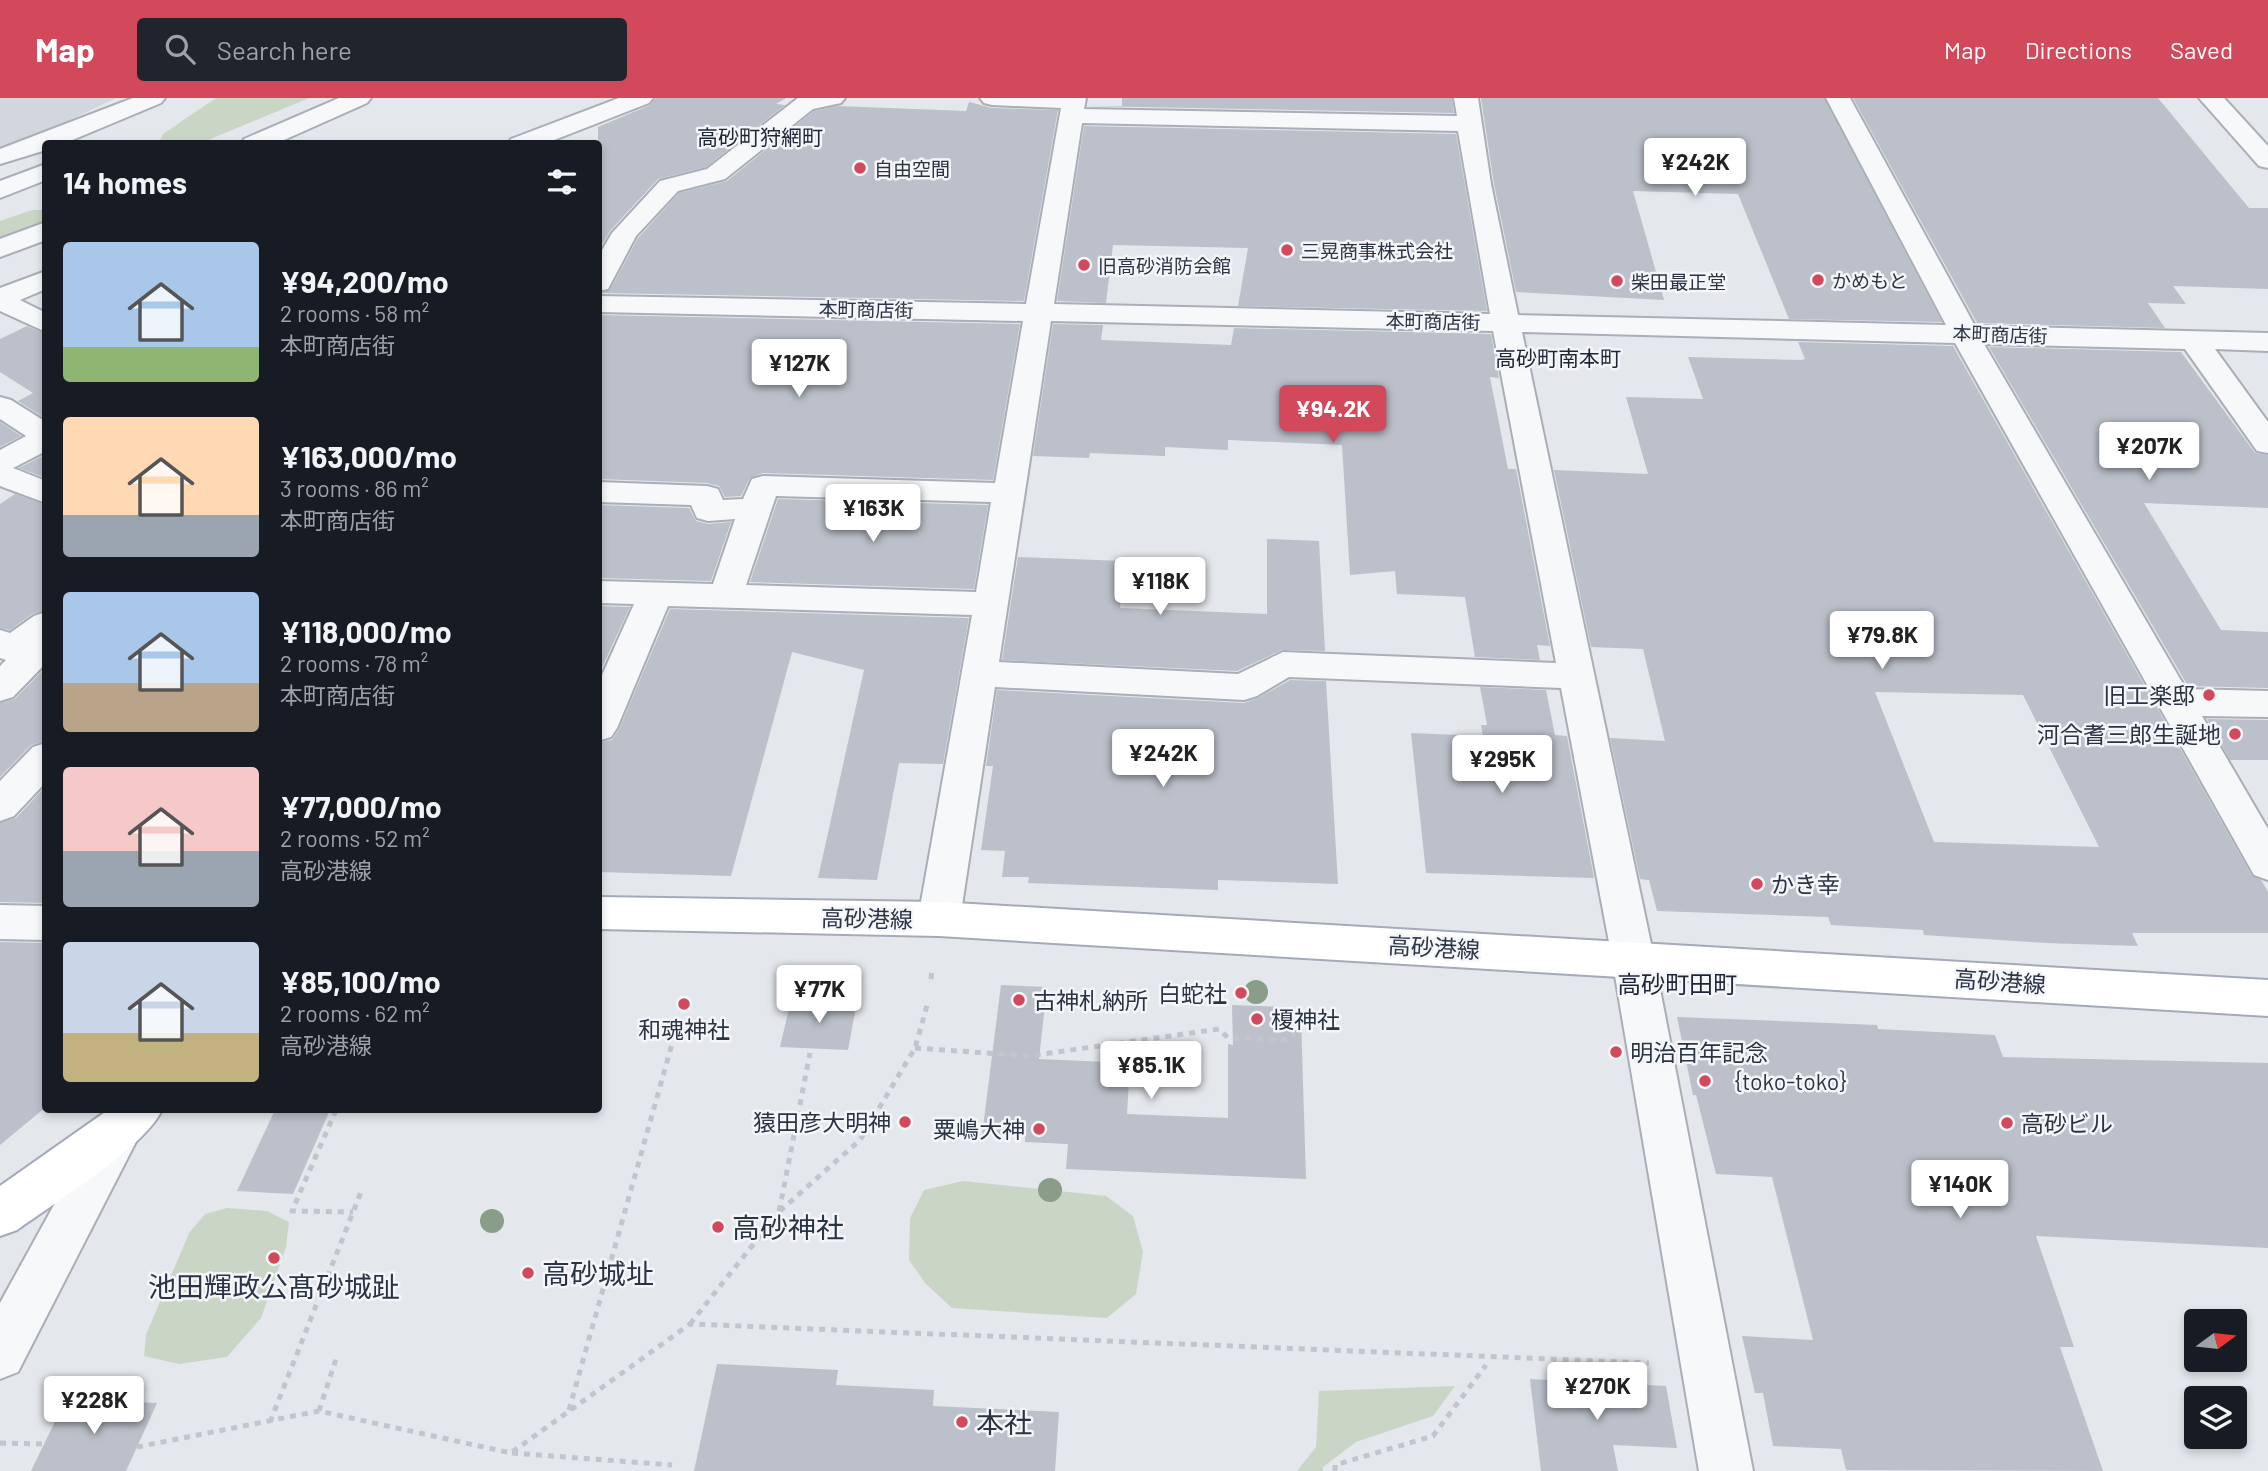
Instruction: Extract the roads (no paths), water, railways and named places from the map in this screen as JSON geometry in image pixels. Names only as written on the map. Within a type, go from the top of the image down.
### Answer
[{"type":"main road","name":"高砂港線","points":[[602,913],[939,919],[1633,958],[2268,998]]},
{"type":"main road","points":[[0,1214],[130,1119]]},
{"type":"street","points":[[262,140],[359,98]]},
{"type":"street","points":[[531,140],[641,98]]},
{"type":"street","points":[[602,296],[625,233],[668,186],[716,174],[773,126],[806,103],[833,98]]},
{"type":"street","points":[[992,98],[1073,105],[1469,111],[1478,184],[1508,323],[1574,676],[1633,958],[1726,1471]]},
{"type":"street","points":[[1838,98],[1964,333],[2268,864]]},
{"type":"street","points":[[2211,98],[2268,161]]},
{"type":"street","points":[[118,137],[164,101]]},
{"type":"street","points":[[69,140],[164,101]]},
{"type":"street","points":[[939,919],[1073,105]]},
{"type":"street","points":[[0,157],[42,147]]},
{"type":"street","points":[[0,190],[42,173]]},
{"type":"street","points":[[0,249],[42,232]]},
{"type":"street","points":[[0,299],[42,281]]},
{"type":"street","points":[[0,299],[42,322]]},
{"type":"street","name":"本町商店街","points":[[602,302],[2268,342]]},
{"type":"street","points":[[2194,341],[2268,444]]},
{"type":"street","points":[[0,406],[42,434]]},
{"type":"street","points":[[0,462],[42,439]]},
{"type":"street","points":[[0,474],[42,491]]},
{"type":"street","points":[[725,598],[763,486],[1010,493]]},
{"type":"street","points":[[602,492],[707,496],[708,511],[756,508]]},
{"type":"street","points":[[602,592],[991,604]]},
{"type":"street","points":[[602,719],[655,595]]},
{"type":"street","points":[[0,688],[27,645]]},
{"type":"street","points":[[979,674],[1244,687],[1283,664],[1574,676]]},
{"type":"street","points":[[2177,702],[2268,704]]},
{"type":"street","points":[[6,792],[42,760]]},
{"type":"street","points":[[0,922],[42,923]]},
{"type":"street","points":[[0,1354],[130,1119]]},
{"type":"place","name":"自由空間","points":[[860,168]]},
{"type":"place","name":"三晃商事株式会社","points":[[1287,250]]},
{"type":"place","name":"旧高砂消防会館","points":[[1084,265]]},
{"type":"place","name":"かめもと","points":[[1818,280]]},
{"type":"place","name":"柴田最正堂","points":[[1617,281]]},
{"type":"place","name":"旧工楽邸","points":[[2209,695]]},
{"type":"place","name":"河合耆三郎生誕地","points":[[2235,734]]},
{"type":"place","name":"かき幸","points":[[1757,884]]},
{"type":"place","name":"白蛇社","points":[[1241,993]]},
{"type":"place","name":"古神札納所","points":[[1019,1000]]},
{"type":"place","name":"和魂神社","points":[[684,1004]]},
{"type":"place","name":"榎神社","points":[[1257,1019]]},
{"type":"place","name":"明治百年記念","points":[[1616,1052]]},
{"type":"place","name":"｛toko-toko｝","points":[[1705,1081]]},
{"type":"place","name":"猿田彦大明神","points":[[905,1122]]},
{"type":"place","name":"高砂ビル","points":[[2007,1123]]},
{"type":"place","name":"粟嶋大神","points":[[1039,1129]]},
{"type":"place","name":"高砂神社","points":[[718,1227]]},
{"type":"place","name":"池田輝政公髙砂城趾","points":[[274,1258]]},
{"type":"place","name":"高砂城址","points":[[528,1273]]},
{"type":"place","name":"本社","points":[[962,1422]]},
{"type":"district","name":"高砂町狩網町","points":[[760,136]]},
{"type":"district","name":"高砂町南本町","points":[[1558,357]]},
{"type":"district","name":"高砂町田町","points":[[1677,983]]}]
